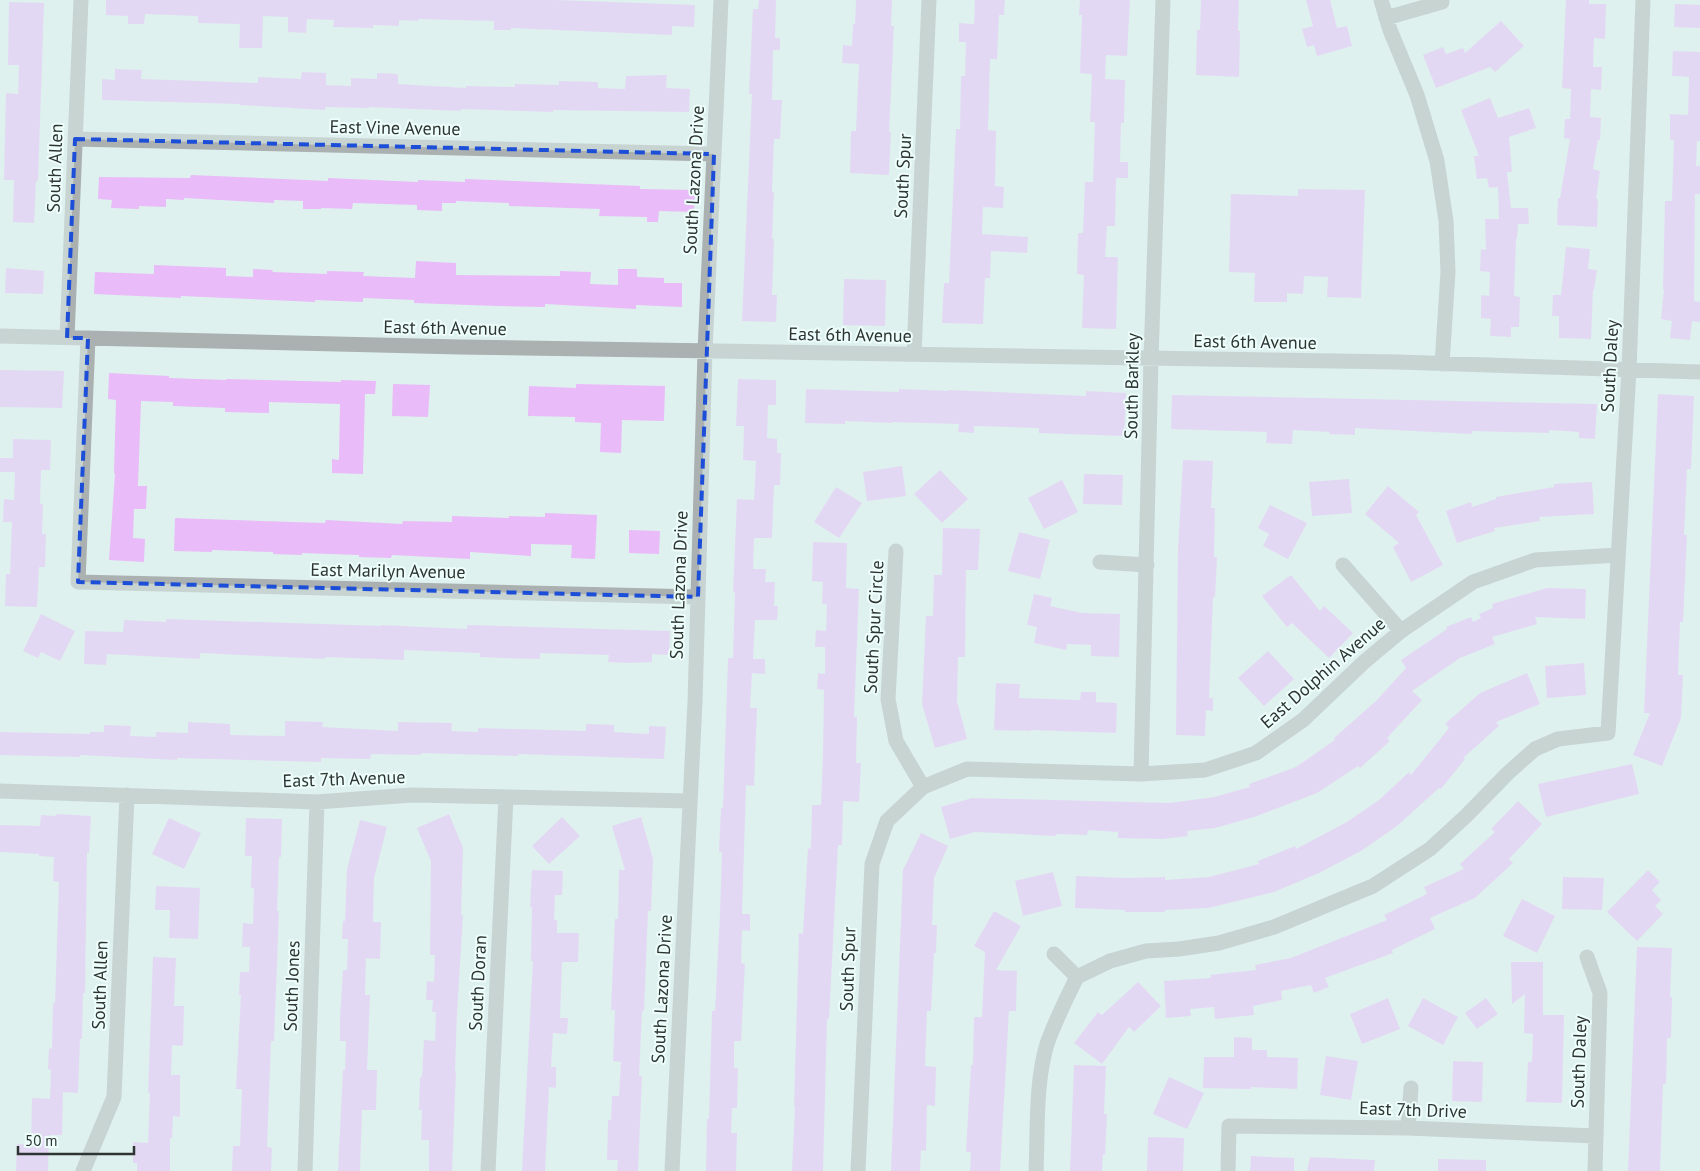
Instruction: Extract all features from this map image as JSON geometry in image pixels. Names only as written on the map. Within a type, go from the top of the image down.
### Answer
[{"type":"street","name":"South Allen","points":[[67,338],[81,0]]},
{"type":"street","name":"South Lazona Drive","points":[[672,1171],[698,597],[705,351],[721,0]]},
{"type":"street","name":"South Spur","points":[[914,354],[929,0]]},
{"type":"street","name":"South Barkley","points":[[1141,774],[1151,359],[1163,0]]},
{"type":"street","points":[[1381,0],[1390,30],[1417,95],[1437,161],[1440,178],[1446,221],[1448,272],[1442,364]]},
{"type":"street","name":"South Daley","points":[[1077,977],[1110,961],[1146,950],[1179,949],[1218,943],[1274,927],[1374,886],[1430,849],[1534,749],[1558,740],[1608,733],[1629,370],[1643,0]]},
{"type":"street","points":[[1386,18],[1442,2]]},
{"type":"street","name":"East Vine Avenue","points":[[75,139],[714,154]]},
{"type":"street","name":"East 6th Avenue","points":[[0,336],[705,351],[1399,362],[1700,372]]},
{"type":"street","name":"East Marilyn Avenue","points":[[88,338],[78,582],[698,597]]},
{"type":"street","name":"South Spur Circle","points":[[896,551],[888,699],[896,741],[923,787]]},
{"type":"street","name":"East Dolphin Avenue","points":[[923,787],[967,769],[1141,774],[1205,770],[1256,753],[1303,720],[1364,662],[1401,631],[1473,582],[1535,560],[1618,554]]},
{"type":"street","points":[[1100,562],[1147,565]]},
{"type":"street","points":[[1343,565],[1401,631]]},
{"type":"street","name":"South Spur","points":[[858,1171],[872,864],[887,821],[923,787]]},
{"type":"street","name":"East 7th Avenue","points":[[0,791],[317,802],[412,795],[689,801]]},
{"type":"street","name":"South Allen","points":[[83,1171],[114,1097],[127,795]]},
{"type":"street","name":"South Doran","points":[[488,1171],[506,797]]},
{"type":"street","name":"South Jones","points":[[305,1171],[317,802]]},
{"type":"street","points":[[1036,1171],[1040,1085],[1047,1046],[1060,1011],[1077,977],[1054,954]]},
{"type":"street","name":"South Daley","points":[[1587,957],[1600,993],[1595,1171]]},
{"type":"street","points":[[1408,1128],[1411,1088]]},
{"type":"street","name":"East 7th Drive","points":[[1228,1171],[1229,1126],[1408,1128],[1596,1136]]},
{"type":"highlighted area","points":[[75,139],[714,154],[698,597],[78,582],[88,338],[67,338]]},
{"type":"building","points":[[106,0],[556,0],[695,5],[694,27],[672,26],[672,35],[511,28],[511,30],[494,30],[494,21],[418,19],[418,21],[399,20],[399,26],[373,25],[373,28],[333,27],[334,20],[307,19],[306,33],[288,32],[288,17],[263,16],[262,48],[239,48],[240,24],[198,23],[198,16],[145,14],[144,24],[128,24],[128,16],[106,15]]},
{"type":"building","points":[[759,0],[776,0],[775,38],[780,38],[780,50],[773,50],[772,100],[782,100],[780,139],[774,139],[772,192],[774,192],[772,295],[777,295],[776,322],[742,321],[752,94],[749,94],[753,9],[758,9]]},
{"type":"building","points":[[856,0],[892,0],[891,26],[894,26],[889,175],[850,173],[851,131],[856,131],[859,64],[842,63],[843,45],[852,46]]},
{"type":"building","points":[[975,0],[1005,0],[1004,15],[999,15],[997,59],[990,59],[988,130],[996,131],[995,186],[1004,187],[1003,208],[983,207],[982,234],[1028,237],[1027,253],[991,251],[990,278],[985,278],[983,324],[942,323],[944,283],[949,283],[956,129],[960,129],[961,76],[965,76],[966,42],[959,42],[959,23],[974,24]]},
{"type":"building","points":[[1080,0],[1130,0],[1127,56],[1106,55],[1105,79],[1125,80],[1124,123],[1121,123],[1120,162],[1128,162],[1128,178],[1116,178],[1115,226],[1107,226],[1105,257],[1118,257],[1116,329],[1082,328],[1084,275],[1077,274],[1078,233],[1083,233],[1085,182],[1093,182],[1095,122],[1090,122],[1092,74],[1080,73],[1082,15],[1079,15]]},
{"type":"building","points":[[1201,0],[1239,0],[1239,77],[1196,75],[1197,30],[1200,30]]},
{"type":"building","points":[[1306,0],[1330,0],[1337,28],[1347,26],[1352,46],[1317,56],[1314,45],[1307,47],[1302,29],[1313,26]]},
{"type":"building","points":[[1566,0],[1589,0],[1589,4],[1606,4],[1605,39],[1594,38],[1593,67],[1602,67],[1601,90],[1591,89],[1590,117],[1601,118],[1600,140],[1598,140],[1593,169],[1600,171],[1596,199],[1598,199],[1597,227],[1557,225],[1558,198],[1560,198],[1570,139],[1564,138],[1565,119],[1570,119],[1571,89],[1562,88]]},
{"type":"building","points":[[9,2],[44,3],[38,181],[36,181],[34,223],[13,222],[14,180],[4,180],[6,93],[18,94],[19,65],[8,65]]},
{"type":"building","points":[[1675,4],[1700,5],[1700,28],[1674,27]]},
{"type":"building","points":[[1501,21],[1524,46],[1495,72],[1490,67],[1436,88],[1423,55],[1443,47],[1446,54],[1463,48],[1465,53]]},
{"type":"building","points":[[1673,51],[1700,52],[1700,141],[1697,141],[1696,166],[1700,166],[1700,194],[1695,194],[1694,301],[1700,302],[1700,322],[1692,321],[1690,340],[1670,338],[1672,321],[1661,319],[1664,289],[1665,201],[1672,201],[1674,140],[1670,140],[1670,114],[1688,115],[1689,77],[1672,76]]},
{"type":"building","points":[[115,69],[142,70],[141,79],[258,83],[258,77],[301,79],[302,72],[326,73],[326,85],[351,86],[351,78],[377,79],[377,73],[398,74],[398,84],[466,88],[466,86],[515,87],[515,84],[559,85],[559,81],[598,82],[598,88],[625,89],[626,76],[667,75],[666,88],[690,89],[689,112],[553,110],[553,112],[461,109],[461,111],[369,107],[325,107],[325,110],[240,104],[102,100],[102,79],[115,80]]},
{"type":"building","points":[[1490,98],[1498,118],[1529,108],[1536,128],[1509,137],[1512,172],[1507,172],[1511,208],[1528,208],[1529,224],[1518,224],[1514,296],[1520,297],[1519,327],[1511,327],[1511,337],[1490,336],[1491,319],[1481,318],[1481,295],[1489,296],[1490,272],[1480,271],[1481,249],[1486,250],[1485,219],[1499,219],[1498,187],[1489,188],[1487,178],[1477,179],[1474,156],[1479,156],[1461,110]]},
{"type":"building","points":[[191,175],[328,181],[328,178],[465,182],[465,179],[640,186],[640,189],[695,190],[694,212],[659,211],[658,222],[647,222],[647,217],[599,216],[600,209],[509,206],[509,203],[456,201],[456,203],[442,203],[442,211],[417,210],[417,205],[353,203],[352,209],[303,209],[303,201],[274,200],[274,203],[184,198],[184,200],[166,199],[166,207],[139,206],[139,209],[111,208],[112,200],[98,199],[99,177],[190,178]]},
{"type":"building","points":[[1298,189],[1365,190],[1361,298],[1327,297],[1328,277],[1304,276],[1303,294],[1287,293],[1287,302],[1254,302],[1255,273],[1229,272],[1231,194],[1298,196]]},
{"type":"building","points":[[1566,247],[1590,249],[1588,269],[1597,270],[1593,290],[1591,339],[1559,338],[1559,316],[1552,316],[1553,295],[1561,295]]},
{"type":"building","points":[[416,261],[456,263],[456,275],[560,276],[560,271],[591,272],[590,284],[618,285],[618,269],[637,269],[637,277],[664,278],[664,283],[682,283],[682,307],[636,305],[636,309],[545,304],[545,307],[498,306],[414,303],[414,300],[363,298],[363,302],[315,300],[315,302],[94,294],[95,272],[154,274],[154,265],[226,268],[226,276],[253,277],[253,269],[273,270],[272,272],[327,274],[327,271],[364,272],[363,276],[415,278]]},
{"type":"building","points":[[6,268],[44,271],[43,294],[5,293]]},
{"type":"building","points":[[844,279],[886,280],[885,326],[843,325]]},
{"type":"building","points":[[0,370],[64,371],[62,408],[0,407]]},
{"type":"building","points":[[109,373],[226,380],[376,381],[375,394],[365,394],[363,474],[332,473],[332,459],[339,460],[340,404],[269,402],[269,413],[225,412],[225,408],[173,406],[173,402],[141,401],[138,486],[147,486],[146,509],[134,509],[133,538],[145,539],[144,562],[109,560],[115,474],[116,400],[108,399]]},
{"type":"building","points":[[738,379],[776,380],[776,405],[768,405],[767,438],[777,439],[777,453],[781,453],[780,485],[774,485],[772,538],[754,538],[753,569],[766,569],[765,582],[775,582],[774,606],[778,606],[777,620],[755,620],[753,659],[765,659],[765,674],[752,673],[750,708],[757,708],[754,786],[746,785],[742,914],[750,914],[750,931],[742,930],[741,963],[745,964],[741,1041],[734,1041],[734,1068],[738,1068],[737,1108],[732,1108],[731,1133],[737,1133],[736,1171],[706,1171],[712,1011],[715,1011],[720,913],[722,852],[719,852],[721,808],[723,808],[728,658],[733,658],[735,592],[733,592],[737,499],[754,500],[756,461],[743,460],[744,426],[736,426]]},
{"type":"building","points":[[393,384],[430,385],[428,417],[392,416]]},
{"type":"building","points":[[576,384],[665,386],[664,421],[622,420],[621,453],[600,452],[601,423],[575,422],[575,417],[528,416],[529,386],[576,388]]},
{"type":"building","points":[[806,389],[899,392],[899,389],[948,390],[1086,396],[1086,391],[1126,393],[1124,436],[1039,433],[1039,428],[974,426],[974,433],[958,432],[959,424],[845,421],[845,424],[805,423]]},
{"type":"building","points":[[1658,394],[1694,396],[1691,469],[1687,469],[1684,535],[1687,535],[1683,622],[1680,622],[1678,675],[1683,675],[1681,718],[1662,766],[1633,755],[1650,713],[1644,713]]},
{"type":"building","points":[[1172,395],[1597,404],[1595,439],[1579,438],[1579,432],[1549,430],[1549,433],[1472,431],[1472,434],[1355,428],[1355,435],[1293,430],[1292,444],[1266,443],[1267,432],[1171,429]]},
{"type":"building","points":[[13,439],[51,440],[50,470],[41,470],[40,504],[43,504],[42,534],[46,534],[45,567],[39,567],[37,607],[5,606],[6,574],[10,574],[12,522],[3,522],[4,499],[14,500],[15,472],[0,472],[0,458],[13,458]]},
{"type":"building","points":[[1183,460],[1213,461],[1211,508],[1215,508],[1214,557],[1217,557],[1215,597],[1213,597],[1209,698],[1213,698],[1213,711],[1206,710],[1205,736],[1176,735],[1178,549]]},
{"type":"building","points":[[902,466],[906,496],[867,501],[863,472]]},
{"type":"building","points":[[940,470],[968,499],[942,523],[914,494]]},
{"type":"building","points":[[1084,474],[1123,475],[1122,505],[1083,504]]},
{"type":"building","points":[[1349,479],[1352,513],[1312,516],[1309,482]]},
{"type":"building","points":[[1062,480],[1078,512],[1044,529],[1028,498]]},
{"type":"building","points":[[1592,482],[1594,514],[1539,517],[1540,521],[1494,528],[1495,531],[1457,543],[1446,511],[1471,502],[1472,507],[1496,499],[1496,497],[1554,487],[1554,484]]},
{"type":"building","points":[[1388,486],[1419,512],[1416,515],[1443,565],[1411,582],[1393,547],[1399,543],[1365,514]]},
{"type":"building","points":[[836,487],[862,503],[839,538],[814,522]]},
{"type":"building","points":[[1270,505],[1307,523],[1288,559],[1263,546],[1269,534],[1258,528]]},
{"type":"building","points":[[545,513],[597,515],[595,559],[571,558],[572,545],[531,544],[531,556],[470,552],[470,559],[392,555],[391,558],[302,553],[302,555],[273,554],[273,552],[212,550],[212,552],[174,551],[175,518],[325,523],[326,520],[402,524],[403,521],[452,522],[452,516],[545,517]]},
{"type":"building","points":[[943,528],[980,529],[978,570],[966,570],[965,657],[958,657],[957,701],[967,739],[935,748],[922,704],[926,616],[933,616],[934,575],[942,575]]},
{"type":"building","points":[[629,530],[660,531],[659,554],[629,553]]},
{"type":"building","points":[[1019,532],[1050,540],[1040,579],[1008,571]]},
{"type":"building","points":[[813,542],[847,543],[846,588],[859,589],[854,717],[857,717],[856,763],[861,763],[859,802],[843,801],[842,845],[838,845],[829,1019],[827,1019],[823,1171],[792,1171],[799,933],[803,934],[808,848],[811,849],[812,805],[821,805],[823,754],[824,690],[817,689],[818,673],[825,674],[825,647],[815,647],[816,630],[826,631],[827,604],[822,604],[823,582],[812,581]]},
{"type":"building","points":[[1291,575],[1320,611],[1324,606],[1353,633],[1329,658],[1292,623],[1287,627],[1262,596]]},
{"type":"building","points":[[1547,588],[1586,589],[1585,619],[1535,617],[1537,624],[1492,637],[1495,644],[1460,658],[1412,691],[1422,700],[1387,738],[1390,741],[1360,768],[1358,766],[1317,793],[1254,817],[1215,828],[1187,831],[1188,836],[1162,839],[1118,838],[1118,832],[1088,830],[1087,835],[1056,834],[1056,836],[975,832],[950,839],[941,807],[972,798],[1170,803],[1214,797],[1250,787],[1249,784],[1296,767],[1335,740],[1334,738],[1376,701],[1406,668],[1401,660],[1447,629],[1446,627],[1471,617],[1473,622],[1481,618],[1479,614],[1493,608],[1492,604]]},
{"type":"building","points":[[1034,594],[1052,598],[1050,606],[1082,613],[1120,614],[1119,657],[1091,656],[1091,645],[1067,644],[1066,650],[1034,643],[1037,627],[1027,625]]},
{"type":"building","points":[[41,614],[75,631],[60,661],[41,652],[38,658],[23,651]]},
{"type":"building","points":[[166,619],[467,629],[467,625],[670,631],[669,655],[652,654],[652,662],[630,663],[608,662],[609,655],[540,653],[540,659],[480,657],[480,653],[404,650],[404,660],[325,657],[325,659],[200,653],[200,659],[107,654],[106,665],[84,664],[85,631],[123,632],[124,620],[166,622]]},
{"type":"building","points":[[1268,651],[1294,679],[1264,706],[1238,678]]},
{"type":"building","points":[[1584,663],[1586,695],[1547,698],[1545,666]]},
{"type":"building","points":[[1527,673],[1540,704],[1496,722],[1499,726],[1463,758],[1465,759],[1441,789],[1439,788],[1397,826],[1361,851],[1319,873],[1274,892],[1208,908],[1165,910],[1165,912],[1125,912],[1125,910],[1075,908],[1076,876],[1165,877],[1165,880],[1209,877],[1259,864],[1258,861],[1295,846],[1296,849],[1347,822],[1379,800],[1409,772],[1411,775],[1449,728],[1445,724],[1480,693]]},
{"type":"building","points":[[996,683],[1020,684],[1019,698],[1080,700],[1081,692],[1096,692],[1096,702],[1117,703],[1116,733],[994,730]]},
{"type":"building","points":[[285,721],[323,722],[322,727],[398,731],[398,722],[452,723],[451,731],[478,732],[478,728],[586,731],[586,724],[614,725],[614,732],[649,734],[649,726],[666,727],[664,759],[421,753],[421,755],[371,754],[370,759],[321,758],[321,762],[177,758],[177,760],[80,755],[80,757],[0,755],[0,732],[90,734],[90,732],[104,732],[104,725],[131,726],[130,736],[156,737],[156,732],[188,733],[188,722],[230,724],[230,735],[285,736]]},
{"type":"building","points":[[1632,764],[1639,794],[1546,817],[1538,784]]},
{"type":"building","points":[[1518,801],[1542,824],[1509,859],[1513,863],[1475,898],[1430,918],[1435,929],[1392,950],[1393,953],[1325,978],[1329,987],[1314,993],[1311,985],[1281,991],[1282,1000],[1253,1006],[1254,1015],[1215,1019],[1214,1007],[1190,1009],[1191,1016],[1166,1018],[1164,981],[1211,978],[1210,975],[1256,970],[1255,965],[1291,958],[1387,920],[1384,915],[1427,894],[1424,887],[1464,869],[1460,864],[1495,832],[1491,829]]},
{"type":"building","points":[[56,814],[91,816],[89,853],[87,853],[85,993],[83,993],[78,1093],[63,1092],[62,1135],[49,1135],[48,1171],[16,1171],[17,1144],[31,1145],[32,1098],[50,1099],[51,1070],[48,1069],[49,1048],[52,1049],[53,1003],[55,1003],[59,882],[53,881],[54,857],[39,856],[39,854],[0,852],[0,825],[40,826],[41,815],[56,816]]},
{"type":"building","points":[[449,814],[463,848],[461,915],[463,915],[457,1013],[452,1171],[429,1171],[429,1140],[421,1140],[422,1110],[419,1110],[424,1040],[435,1041],[436,1012],[432,1012],[433,1000],[426,1000],[427,981],[434,982],[435,955],[430,955],[431,861],[417,828]]},
{"type":"building","points":[[562,817],[580,836],[549,864],[532,846]]},
{"type":"building","points":[[641,817],[653,859],[651,911],[648,911],[644,1011],[642,1011],[639,1076],[642,1076],[638,1171],[617,1171],[618,1160],[607,1160],[608,1120],[611,1120],[612,1096],[619,1096],[621,1062],[613,1061],[615,1010],[611,1010],[615,919],[618,919],[619,870],[625,870],[612,826]]},
{"type":"building","points":[[169,818],[201,833],[184,869],[152,854]]},
{"type":"building","points":[[246,818],[282,819],[277,911],[279,911],[274,1041],[271,1041],[267,1147],[272,1148],[271,1171],[232,1171],[233,1146],[240,1146],[242,1089],[236,1089],[241,995],[239,995],[240,972],[249,972],[250,947],[242,947],[243,923],[253,924],[254,888],[251,888],[252,856],[245,856]]},
{"type":"building","points":[[360,820],[387,827],[374,878],[373,922],[381,922],[380,959],[366,958],[365,995],[370,995],[367,1070],[377,1070],[376,1110],[362,1110],[360,1171],[338,1171],[346,1041],[340,1041],[343,970],[347,970],[348,939],[342,939],[343,921],[345,921],[347,869]]},
{"type":"building","points":[[921,833],[948,846],[934,878],[932,925],[937,925],[936,953],[934,953],[931,1011],[927,1011],[925,1066],[936,1067],[935,1106],[927,1105],[926,1151],[921,1150],[920,1171],[891,1171],[903,870]]},
{"type":"building","points":[[532,870],[563,871],[562,895],[555,895],[554,920],[557,920],[557,933],[579,933],[578,962],[562,962],[560,1018],[568,1018],[567,1034],[553,1033],[551,1067],[556,1067],[556,1088],[549,1087],[545,1171],[522,1171],[533,961],[531,961],[532,907],[530,907]]},
{"type":"building","points":[[1648,870],[1660,882],[1652,890],[1661,900],[1655,906],[1663,914],[1637,941],[1607,912]]},
{"type":"building","points":[[1053,872],[1062,906],[1023,916],[1015,881]]},
{"type":"building","points":[[1563,877],[1604,878],[1602,910],[1562,909]]},
{"type":"building","points":[[156,886],[200,888],[198,939],[169,938],[170,910],[155,910]]},
{"type":"building","points":[[1522,899],[1555,916],[1537,953],[1503,936]]},
{"type":"building","points":[[994,911],[1021,926],[996,970],[1017,971],[1016,1011],[1009,1011],[1000,1171],[970,1171],[971,1152],[966,1152],[971,1065],[973,1065],[974,1017],[982,1017],[985,952],[974,946]]},
{"type":"building","points":[[1637,947],[1672,948],[1671,1038],[1667,1038],[1666,1084],[1663,1084],[1660,1171],[1628,1171]]},
{"type":"building","points":[[153,957],[176,958],[174,1006],[184,1006],[183,1046],[172,1045],[171,1075],[180,1075],[180,1117],[173,1116],[172,1138],[170,1138],[170,1171],[137,1171],[137,1163],[133,1163],[133,1142],[148,1143]]},
{"type":"building","points":[[1511,962],[1543,962],[1543,1015],[1564,1015],[1562,1103],[1526,1102],[1528,1062],[1532,1062],[1533,1034],[1524,1033],[1525,994],[1512,1004]]},
{"type":"building","points":[[1138,982],[1161,1006],[1134,1032],[1129,1027],[1102,1064],[1074,1043],[1098,1012],[1102,1015]]},
{"type":"building","points":[[1388,998],[1400,1029],[1362,1044],[1350,1014]]},
{"type":"building","points":[[1423,998],[1458,1017],[1443,1045],[1408,1026]]},
{"type":"building","points":[[1486,998],[1498,1014],[1477,1029],[1465,1013]]},
{"type":"building","points":[[1234,1037],[1252,1038],[1252,1050],[1267,1050],[1267,1057],[1298,1058],[1297,1089],[1251,1087],[1251,1089],[1203,1088],[1204,1057],[1234,1057]]},
{"type":"building","points":[[1326,1056],[1358,1061],[1351,1100],[1320,1095]]},
{"type":"building","points":[[1453,1061],[1483,1062],[1482,1102],[1452,1101]]},
{"type":"building","points":[[1074,1065],[1106,1066],[1104,1114],[1107,1114],[1105,1155],[1103,1154],[1102,1171],[1070,1171]]},
{"type":"building","points":[[1169,1077],[1204,1093],[1187,1129],[1153,1114]]},
{"type":"building","points":[[1148,1137],[1184,1138],[1183,1171],[1147,1171]]},
{"type":"building","points":[[1251,1156],[1294,1158],[1294,1171],[1250,1171]]},
{"type":"building","points":[[1310,1157],[1375,1160],[1374,1171],[1307,1171]]},
{"type":"building","points":[[1438,1159],[1486,1160],[1486,1171],[1438,1171]]}]
